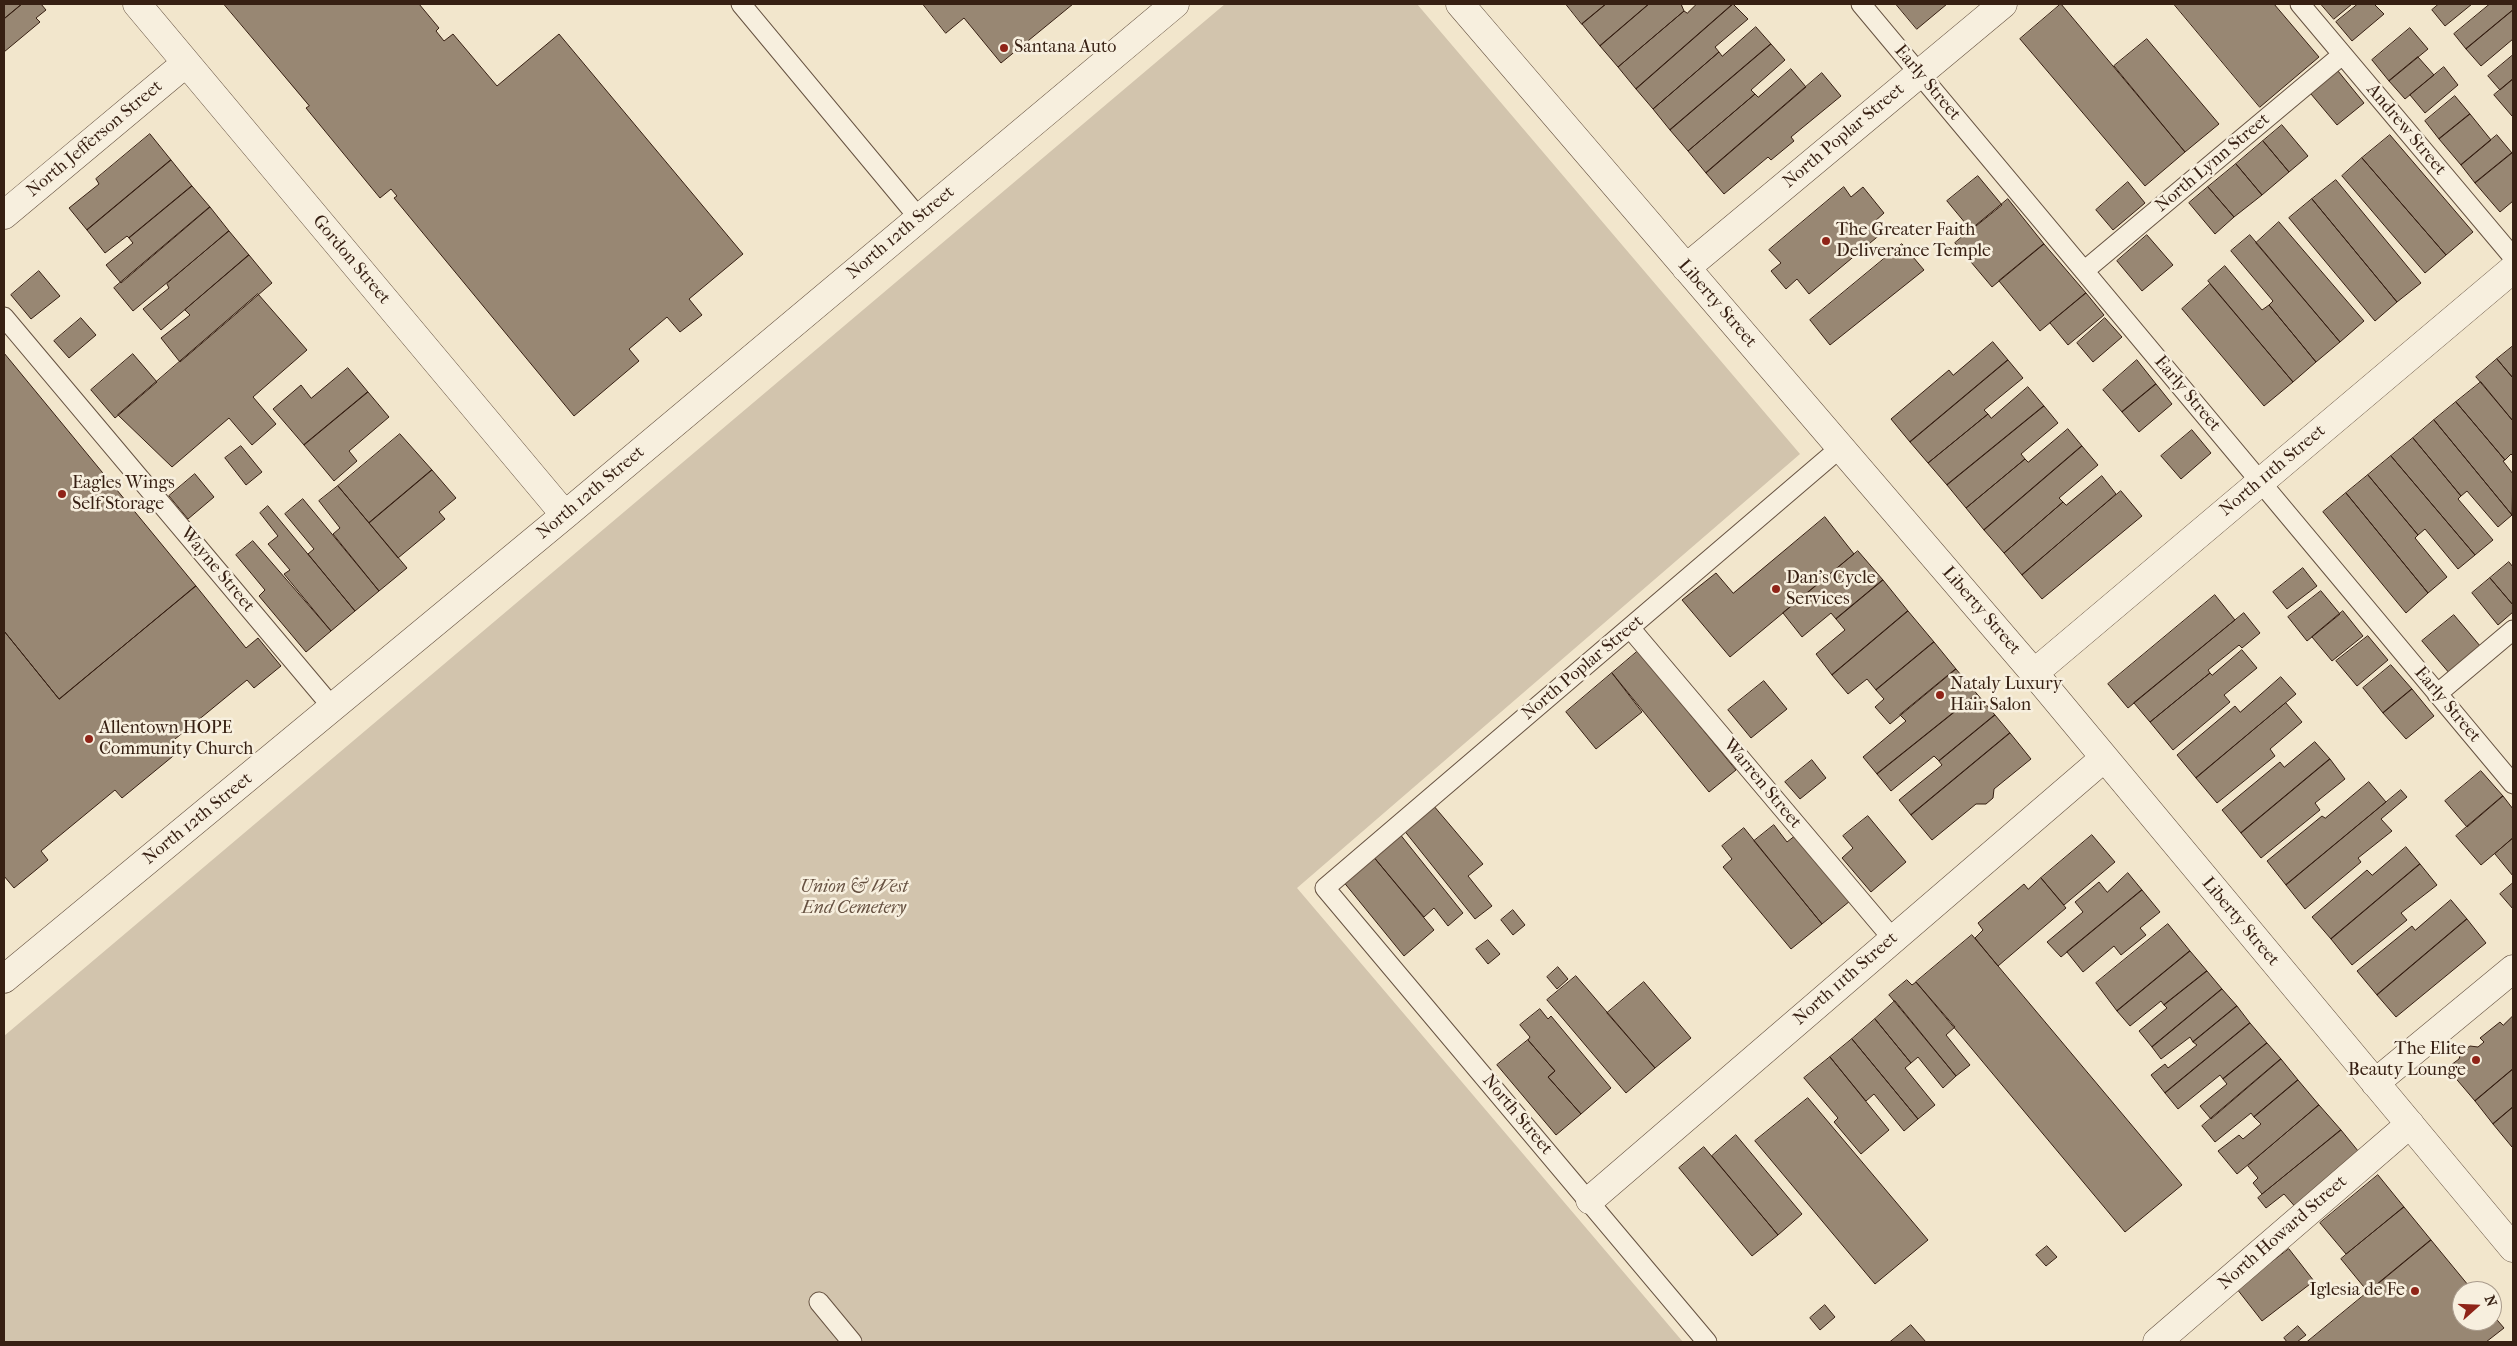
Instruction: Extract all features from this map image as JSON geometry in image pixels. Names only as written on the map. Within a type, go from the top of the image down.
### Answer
[{"type":"street","name":"Gordon Street","points":[[137,4],[565,515]]},
{"type":"street","name":"North 12th Street","points":[[6,973],[333,708],[1175,4]]},
{"type":"street","name":"Liberty Street","points":[[1460,4],[2034,673],[2513,1248]]},
{"type":"street","name":"North Poplar Street","points":[[1686,268],[2003,4]]},
{"type":"street","name":"North Jefferson Street","points":[[4,216],[186,63]]},
{"type":"street","name":"North 11th Street","points":[[2034,673],[2513,269]]},
{"type":"street","name":"North 11th Street","points":[[1590,1200],[2104,759]]},
{"type":"street","points":[[2375,1083],[2513,969]]},
{"type":"street","name":"North Howard Street","points":[[2157,1342],[2410,1124]]},
{"type":"lane","points":[[741,4],[919,218]]},
{"type":"lane","name":"Early Street","points":[[1861,4],[2513,784]]},
{"type":"lane","name":"Andrew Street","points":[[2300,4],[2513,257]]},
{"type":"lane","name":"North Lynn Street","points":[[2084,271],[2342,54]]},
{"type":"lane","name":"Wayne Street","points":[[4,317],[333,708]]},
{"type":"lane","name":"North Poplar Street","points":[[1325,888],[1840,448]]},
{"type":"lane","name":"Warren Street","points":[[1630,628],[1893,939]]},
{"type":"lane","points":[[2437,694],[2513,630]]},
{"type":"lane","name":"North Street","points":[[1325,888],[1590,1200],[1707,1342]]},
{"type":"lane","points":[[819,1302],[852,1342]]},
{"type":"green space","name":"Union & West End Cemetery","points":[[1225,4],[1417,4],[1800,454],[1297,888],[1683,1342],[4,1342],[4,1036]]},
{"type":"building","points":[[4,4],[22,4],[4,19]]},
{"type":"building","points":[[22,4],[41,4],[46,10],[36,18],[40,22],[4,52],[4,19]]},
{"type":"building","points":[[224,4],[419,4],[439,28],[436,31],[444,41],[453,34],[497,86],[559,34],[743,254],[689,299],[702,315],[680,332],[667,317],[629,349],[639,361],[574,416],[394,198],[397,196],[391,189],[380,198],[306,108],[309,106]]},
{"type":"building","name":"Santana Auto","points":[[923,4],[1073,4],[1001,63],[964,18],[946,33]]},
{"type":"building","points":[[1566,4],[1606,4],[1582,24]]},
{"type":"building","points":[[1606,4],[1649,4],[1600,46],[1582,24]]},
{"type":"building","points":[[1649,4],[1681,4],[1684,11],[1618,67],[1600,46]]},
{"type":"building","points":[[1697,4],[1733,4],[1636,89],[1618,67],[1684,11],[1687,13]]},
{"type":"building","points":[[1733,4],[1748,19],[1715,47],[1719,52],[1653,109],[1636,89]]},
{"type":"building","points":[[1896,4],[1947,4],[1917,29]]},
{"type":"building","points":[[2061,4],[2185,152],[2145,186],[2020,39]]},
{"type":"building","points":[[2174,4],[2274,4],[2319,57],[2260,107]]},
{"type":"building","points":[[2321,4],[2352,4],[2334,19]]},
{"type":"building","points":[[2358,4],[2374,4],[2384,14],[2352,41],[2336,22]]},
{"type":"building","points":[[2439,4],[2472,4],[2445,26],[2432,10]]},
{"type":"building","points":[[2490,4],[2513,4],[2513,10],[2466,49],[2454,34]]},
{"type":"building","points":[[2513,10],[2513,39],[2481,66],[2466,49]]},
{"type":"building","points":[[1756,27],[1771,44],[1670,130],[1653,109],[1719,52],[1722,56]]},
{"type":"building","points":[[2410,28],[2428,49],[2389,81],[2372,60]]},
{"type":"building","points":[[2147,39],[2219,124],[2185,152],[2114,66]]},
{"type":"building","points":[[1771,44],[1785,60],[1751,90],[1755,94],[1688,151],[1670,130]]},
{"type":"building","points":[[2513,55],[2513,79],[2500,90],[2488,76]]},
{"type":"building","points":[[2418,57],[2434,75],[2405,99],[2389,81]]},
{"type":"building","points":[[2444,67],[2458,85],[2425,113],[2410,95]]},
{"type":"building","points":[[1791,69],[1806,87],[1706,173],[1688,151],[1755,94],[1758,97]]},
{"type":"building","points":[[2338,71],[2364,103],[2337,125],[2311,94]]},
{"type":"building","points":[[1822,73],[1841,96],[1791,137],[1794,141],[1771,160],[1768,157],[1724,194],[1706,173]]},
{"type":"building","points":[[2513,79],[2513,116],[2512,116],[2494,95]]},
{"type":"building","points":[[2455,96],[2470,114],[2439,139],[2425,121]]},
{"type":"building","points":[[2470,114],[2491,140],[2461,165],[2439,139]]},
{"type":"building","points":[[2282,125],[2308,156],[2289,172],[2263,141]]},
{"type":"building","points":[[150,134],[171,160],[87,230],[69,208],[99,184],[96,179]]},
{"type":"building","points":[[2390,135],[2473,232],[2446,255],[2362,158]]},
{"type":"building","points":[[2497,135],[2512,153],[2475,183],[2461,165]]},
{"type":"building","points":[[2263,141],[2289,172],[2262,195],[2236,164]]},
{"type":"building","points":[[2513,152],[2513,201],[2500,212],[2475,183]]},
{"type":"building","points":[[2362,158],[2446,255],[2425,273],[2342,176]]},
{"type":"building","points":[[171,160],[192,186],[129,238],[127,236],[105,253],[87,230]]},
{"type":"building","points":[[2236,164],[2262,195],[2234,217],[2208,187]]},
{"type":"building","points":[[1978,176],[2002,205],[1971,230],[1947,201]]},
{"type":"building","points":[[2336,180],[2421,283],[2397,302],[2312,199]]},
{"type":"building","points":[[2128,182],[2145,203],[2113,230],[2096,210]]},
{"type":"building","points":[[192,186],[210,207],[121,283],[106,265],[133,243],[129,238]]},
{"type":"building","name":"The Greater Faith Deliverance Temple","points":[[1844,187],[1851,197],[1863,187],[1884,213],[1874,222],[1882,233],[1809,294],[1797,279],[1786,289],[1771,271],[1781,263],[1769,250]]},
{"type":"building","points":[[2208,187],[2234,217],[2215,234],[2189,203]]},
{"type":"building","points":[[2008,199],[2044,244],[1992,287],[1955,243]]},
{"type":"building","points":[[2312,199],[2397,302],[2375,321],[2289,218]]},
{"type":"building","points":[[210,207],[229,231],[133,311],[114,288]]},
{"type":"building","points":[[2279,222],[2364,321],[2340,342],[2256,243]]},
{"type":"building","points":[[229,231],[249,255],[161,330],[143,309],[169,288],[167,284]]},
{"type":"building","points":[[2147,235],[2173,265],[2142,291],[2117,261]]},
{"type":"building","points":[[2250,235],[2340,342],[2316,362],[2269,305],[2273,301],[2231,251]]},
{"type":"building","points":[[1902,244],[1924,270],[1830,345],[1810,320]]},
{"type":"building","points":[[2044,244],[2086,293],[2040,331],[1999,281]]},
{"type":"building","points":[[249,255],[272,283],[180,362],[161,338],[190,315],[185,310]]},
{"type":"building","points":[[2225,266],[2262,310],[2269,305],[2316,362],[2293,382],[2208,281]]},
{"type":"building","points":[[39,271],[60,296],[31,319],[11,295]]},
{"type":"building","points":[[2210,284],[2293,382],[2264,406],[2182,309]]},
{"type":"building","points":[[2086,293],[2104,315],[2068,345],[2050,323]]},
{"type":"building","points":[[258,294],[307,350],[253,397],[276,424],[252,445],[229,418],[172,467],[118,415]]},
{"type":"building","points":[[81,318],[96,335],[69,358],[54,341]]},
{"type":"building","points":[[2105,318],[2122,337],[2093,362],[2077,343]]},
{"type":"building","points":[[1993,342],[2008,360],[1910,442],[1891,419],[1949,370],[1953,375]]},
{"type":"building","points":[[2513,346],[2513,378],[2497,359]]},
{"type":"building","name":"Eagles Wings Self Storage","points":[[4,353],[196,586],[59,699],[4,631]]},
{"type":"building","points":[[133,354],[157,382],[115,418],[91,390]]},
{"type":"building","points":[[2497,359],[2513,378],[2513,421],[2476,377]]},
{"type":"building","points":[[2008,360],[2023,378],[1984,410],[1988,414],[1928,463],[1910,442]]},
{"type":"building","points":[[2137,360],[2156,384],[2122,412],[2103,390]]},
{"type":"building","points":[[348,368],[368,392],[304,445],[273,409],[301,385],[311,398]]},
{"type":"building","points":[[2481,382],[2513,421],[2513,456],[2511,454],[2505,460],[2456,402]]},
{"type":"building","points":[[2156,384],[2172,404],[2139,432],[2122,412]]},
{"type":"building","points":[[2028,387],[2044,406],[1947,485],[1928,463],[1988,414],[1991,418]]},
{"type":"building","points":[[368,392],[389,417],[349,451],[357,461],[334,481],[304,445]]},
{"type":"building","points":[[2456,402],[2505,460],[2503,461],[2513,474],[2512,515],[2434,420]]},
{"type":"building","points":[[2044,406],[2058,423],[2021,454],[2025,459],[1966,508],[1947,485]]},
{"type":"building","points":[[2434,420],[2512,515],[2498,527],[2467,491],[2461,496],[2413,438]]},
{"type":"building","points":[[2068,429],[2082,446],[1984,530],[1966,508],[2025,459],[2028,462]]},
{"type":"building","points":[[2192,430],[2211,453],[2181,479],[2161,456]]},
{"type":"building","points":[[400,434],[432,470],[369,523],[338,486]]},
{"type":"building","points":[[2413,438],[2461,496],[2458,499],[2493,540],[2475,555],[2391,456]]},
{"type":"building","points":[[241,446],[262,472],[246,485],[225,458]]},
{"type":"building","points":[[2082,446],[2098,465],[2059,498],[2063,502],[2004,553],[1984,530]]},
{"type":"building","points":[[2391,456],[2475,555],[2458,569],[2425,529],[2418,535],[2368,475]]},
{"type":"building","points":[[432,470],[456,498],[439,512],[445,519],[398,558],[369,523]]},
{"type":"building","points":[[195,474],[214,497],[188,519],[169,496]]},
{"type":"building","points":[[2368,475],[2418,535],[2415,538],[2447,577],[2428,593],[2346,493]]},
{"type":"building","points":[[2102,476],[2116,494],[2022,575],[2004,553],[2063,502],[2066,505]]},
{"type":"building","points":[[338,486],[407,568],[379,591],[333,534],[340,528],[319,501]]},
{"type":"building","points":[[2121,491],[2142,516],[2042,599],[2022,575]]},
{"type":"building","points":[[2346,493],[2428,593],[2406,613],[2323,512]]},
{"type":"building","points":[[303,499],[379,591],[355,611],[308,554],[314,549],[285,514]]},
{"type":"building","points":[[268,506],[355,611],[331,631],[284,574],[290,570],[268,544],[278,536],[260,513]]},
{"type":"building","name":"Dan's Cycle Services","points":[[1825,517],[1854,554],[1730,657],[1682,600],[1716,573],[1733,593]]},
{"type":"building","points":[[253,541],[331,631],[306,652],[259,596],[265,590],[236,555]]},
{"type":"building","points":[[1858,551],[1883,580],[1836,619],[1831,613],[1802,637],[1783,613]]},
{"type":"building","points":[[2509,562],[2513,567],[2513,605],[2490,578]]},
{"type":"building","points":[[2303,568],[2317,586],[2287,609],[2273,592]]},
{"type":"building","points":[[2490,578],[2513,605],[2513,612],[2498,625],[2472,593]]},
{"type":"building","points":[[1883,580],[1908,611],[1832,675],[1816,654],[1845,630],[1836,619]]},
{"type":"building","name":"Allentown HOPE Community Church","points":[[196,586],[246,648],[258,638],[281,666],[254,688],[247,680],[170,743],[178,752],[122,798],[115,790],[41,851],[48,860],[14,888],[4,876],[4,631],[59,699]]},
{"type":"building","points":[[2321,591],[2340,614],[2307,641],[2288,617]]},
{"type":"building","points":[[2215,595],[2235,620],[2128,708],[2108,684]]},
{"type":"building","points":[[1908,611],[1934,642],[1876,690],[1867,679],[1848,694],[1832,675]]},
{"type":"building","points":[[2343,611],[2363,636],[2332,661],[2312,637]]},
{"type":"building","points":[[2244,613],[2260,633],[2242,648],[2239,645],[2208,670],[2210,673],[2150,722],[2134,703]]},
{"type":"building","points":[[2454,615],[2481,647],[2450,674],[2422,641]]},
{"type":"building","points":[[2368,636],[2388,660],[2357,686],[2336,661]]},
{"type":"building","points":[[1934,642],[1956,669],[1890,724],[1875,707],[1884,699],[1876,690]]},
{"type":"building","points":[[2242,650],[2257,668],[2224,695],[2230,702],[2173,750],[2150,722],[2210,673],[2212,675]]},
{"type":"building","points":[[1638,651],[1736,770],[1709,792],[1612,673]]},
{"type":"building","points":[[2391,665],[2412,689],[2383,713],[2363,688]]},
{"type":"building","points":[[1956,669],[1977,694],[1877,774],[1863,757],[1906,721],[1900,715]]},
{"type":"building","points":[[1612,673],[1642,712],[1596,749],[1566,712]]},
{"type":"building","points":[[2281,677],[2296,694],[2196,778],[2177,755],[2235,706],[2240,712]]},
{"type":"building","points":[[1764,681],[1787,709],[1751,738],[1728,710]]},
{"type":"building","points":[[2412,689],[2434,716],[2406,739],[2383,713]]},
{"type":"building","points":[[1977,694],[1995,715],[1939,761],[1934,756],[1891,791],[1877,774]]},
{"type":"building","points":[[2286,703],[2302,722],[2270,749],[2275,756],[2217,803],[2196,778]]},
{"type":"building","points":[[1995,715],[2010,733],[1911,815],[1899,800],[1942,765],[1939,761]]},
{"type":"building","points":[[2010,733],[2031,759],[1994,789],[1993,798],[1986,804],[1976,804],[1932,840],[1911,815]]},
{"type":"building","points":[[2315,742],[2330,759],[2241,833],[2222,810],[2280,762],[2284,767]]},
{"type":"building","points":[[2330,759],[2345,779],[2315,803],[2320,810],[2261,858],[2241,833]]},
{"type":"building","points":[[1812,760],[1826,778],[1800,799],[1785,782]]},
{"type":"building","points":[[2481,771],[2503,796],[2467,827],[2445,801]]},
{"type":"building","points":[[2369,782],[2386,802],[2286,885],[2267,861],[2322,816],[2325,818]]},
{"type":"building","points":[[2401,790],[2407,797],[2381,819],[2392,831],[2358,858],[2361,862],[2305,909],[2286,885]]},
{"type":"building","points":[[2503,796],[2513,809],[2513,838],[2481,865],[2456,836]]},
{"type":"building","points":[[1433,805],[1483,864],[1468,876],[1492,906],[1475,919],[1403,829]]},
{"type":"building","points":[[1868,816],[1906,862],[1871,892],[1842,858],[1853,848],[1843,836]]},
{"type":"building","points":[[1774,825],[1787,842],[1796,835],[1850,901],[1822,924],[1754,841]]},
{"type":"building","points":[[1744,828],[1822,924],[1791,949],[1723,867],[1732,859],[1722,846]]},
{"type":"building","points":[[1399,833],[1463,913],[1448,926],[1434,908],[1424,917],[1372,855]]},
{"type":"building","points":[[2092,835],[2115,862],[2064,905],[2041,878]]},
{"type":"building","points":[[2513,838],[2513,876],[2495,854]]},
{"type":"building","points":[[2406,847],[2420,864],[2331,939],[2312,917],[2367,870],[2372,875]]},
{"type":"building","points":[[1372,855],[1434,930],[1404,956],[1342,880]]},
{"type":"building","points":[[2420,864],[2437,885],[2401,913],[2407,920],[2352,965],[2331,939]]},
{"type":"building","points":[[2128,873],[2142,890],[2061,957],[2047,942],[2083,912],[2075,902],[2099,882],[2107,892]]},
{"type":"building","points":[[2041,878],[2066,908],[1998,966],[1975,938],[1983,930],[1978,923],[2024,884],[2028,889]]},
{"type":"building","points":[[2513,883],[2513,909],[2500,894]]},
{"type":"building","points":[[2142,890],[2160,912],[2140,928],[2146,935],[2121,955],[2114,946],[2083,972],[2067,952]]},
{"type":"building","points":[[2451,900],[2467,919],[2377,995],[2357,971],[2412,926],[2415,930]]},
{"type":"building","points":[[1513,910],[1525,925],[1513,935],[1501,920]]},
{"type":"building","points":[[2467,919],[2486,943],[2396,1017],[2377,995]]},
{"type":"building","points":[[2168,924],[2190,951],[2117,1011],[2096,983]]},
{"type":"building","points":[[1972,935],[2182,1185],[2125,1232],[1916,982]]},
{"type":"building","points":[[1488,940],[1500,954],[1488,964],[1476,949]]},
{"type":"building","points":[[2190,951],[2207,971],[2164,1005],[2161,1001],[2130,1026],[2117,1011]]},
{"type":"building","points":[[1558,967],[1568,979],[1557,989],[1547,977]]},
{"type":"building","points":[[2207,971],[2222,989],[2152,1047],[2139,1031],[2167,1008],[2164,1005]]},
{"type":"building","points":[[1576,976],[1655,1068],[1626,1093],[1547,1000]]},
{"type":"building","points":[[1907,980],[1912,985],[1916,982],[1955,1027],[1946,1035],[1970,1065],[1956,1076],[1889,995]]},
{"type":"building","points":[[1644,982],[1691,1038],[1655,1068],[1607,1013]]},
{"type":"building","points":[[2222,989],[2237,1006],[2193,1042],[2190,1037],[2161,1059],[2152,1047]]},
{"type":"building","points":[[1895,1001],[1956,1076],[1943,1088],[1918,1057],[1911,1063],[1875,1019]]},
{"type":"building","points":[[2237,1006],[2250,1023],[2165,1093],[2151,1075],[2165,1064],[2168,1068],[2197,1045],[2193,1042]]},
{"type":"building","points":[[1540,1009],[1548,1019],[1551,1016],[1611,1088],[1581,1114],[1548,1077],[1555,1071],[1528,1040],[1530,1037],[1520,1025]]},
{"type":"building","points":[[2513,1016],[2513,1069],[2475,1101],[2447,1068],[2459,1059],[2461,1053],[2470,1046],[2478,1047],[2484,1042],[2480,1038],[2500,1022],[2503,1025]]},
{"type":"building","points":[[1875,1019],[1911,1063],[1905,1068],[1935,1105],[1918,1119],[1852,1039]]},
{"type":"building","points":[[2250,1023],[2267,1043],[2223,1079],[2220,1075],[2178,1109],[2165,1093]]},
{"type":"building","points":[[1852,1039],[1918,1119],[1904,1131],[1874,1094],[1866,1101],[1830,1057]]},
{"type":"building","points":[[1528,1040],[1555,1071],[1548,1077],[1581,1114],[1556,1135],[1497,1065]]},
{"type":"building","points":[[2267,1043],[2281,1059],[2211,1119],[2200,1106],[2227,1084],[2223,1079]]},
{"type":"building","points":[[1830,1057],[1889,1130],[1861,1154],[1834,1122],[1838,1118],[1804,1078]]},
{"type":"building","points":[[2281,1059],[2298,1080],[2254,1117],[2251,1113],[2215,1142],[2202,1126]]},
{"type":"building","points":[[2513,1069],[2513,1107],[2493,1124],[2475,1101]]},
{"type":"building","points":[[2298,1080],[2319,1105],[2237,1174],[2218,1151],[2239,1135],[2243,1139],[2261,1124],[2254,1117]]},
{"type":"building","points":[[1808,1098],[1928,1240],[1875,1284],[1755,1141]]},
{"type":"building","points":[[2319,1105],[2341,1130],[2262,1194],[2253,1183],[2258,1178],[2248,1166]]},
{"type":"building","points":[[2513,1107],[2513,1145],[2512,1147],[2493,1124]]},
{"type":"building","points":[[2341,1130],[2363,1157],[2298,1210],[2284,1194],[2266,1208],[2258,1198]]},
{"type":"building","points":[[1736,1135],[1802,1214],[1778,1235],[1712,1156]]},
{"type":"building","points":[[1704,1147],[1778,1235],[1752,1256],[1679,1168]]},
{"type":"building","points":[[2378,1175],[2404,1207],[2346,1254],[2320,1223]]},
{"type":"building","points":[[2404,1207],[2431,1240],[2368,1292],[2341,1259]]},
{"type":"building","name":"Iglesia de Fe","points":[[2431,1240],[2465,1281],[2452,1281],[2452,1331],[2500,1331],[2486,1342],[2307,1342]]},
{"type":"building","points":[[2047,1246],[2057,1257],[2046,1266],[2036,1255]]},
{"type":"building","points":[[2289,1249],[2314,1281],[2262,1321],[2237,1289]]},
{"type":"building","points":[[1825,1305],[1835,1317],[1820,1330],[1810,1318]]},
{"type":"building","points":[[1911,1325],[1926,1342],[1890,1342]]},
{"type":"building","points":[[2298,1326],[2306,1335],[2297,1342],[2287,1342],[2284,1338]]},
{"type":"place","name":"Santana Auto","points":[[1004,48]]},
{"type":"place","name":"The Greater Faith Deliverance Temple","points":[[1826,241]]},
{"type":"place","name":"Eagles Wings Self Storage","points":[[62,494]]},
{"type":"place","name":"Dan's Cycle Services","points":[[1776,589]]},
{"type":"place","name":"Nataly Luxury Hair Salon","points":[[1940,695]]},
{"type":"place","name":"Allentown HOPE Community Church","points":[[89,739]]},
{"type":"place","name":"The Elite Beauty Lounge","points":[[2476,1060]]},
{"type":"place","name":"Iglesia de Fe","points":[[2415,1291]]}]
